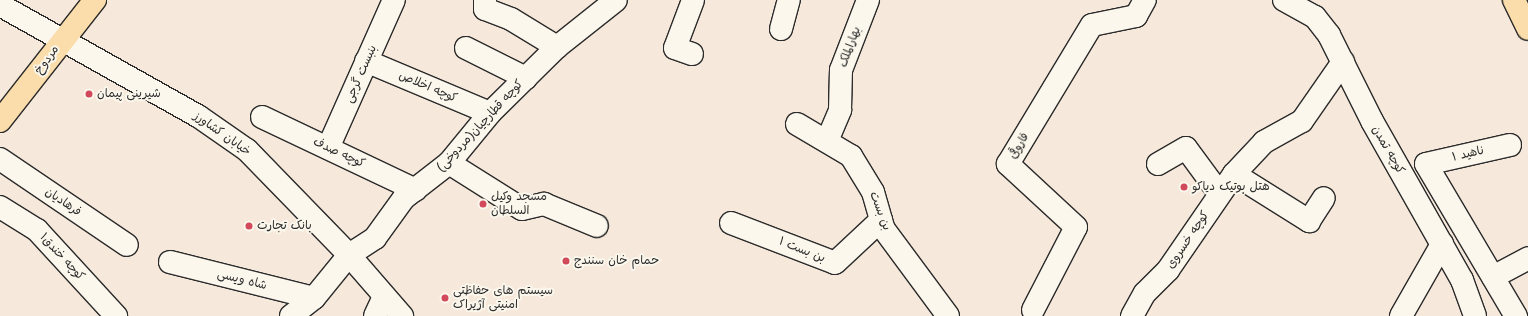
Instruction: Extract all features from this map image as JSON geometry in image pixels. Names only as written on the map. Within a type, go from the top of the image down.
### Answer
[{"type":"main road","name":"مردوخ","points":[[0,121],[58,37],[95,0]]},
{"type":"main road","points":[[1514,0],[1528,29]]},
{"type":"street","points":[[20,0],[58,37]]},
{"type":"street","name":"بنبست گرجی","points":[[328,148],[394,0]]},
{"type":"street","points":[[486,0],[485,9],[511,19],[557,47]]},
{"type":"street","name":"کوچه قطارچیان(مردوخی)","points":[[291,316],[314,298],[349,255],[375,238],[404,198],[449,163],[490,113],[557,47],[616,0]]},
{"type":"street","points":[[692,54],[675,48],[693,0]]},
{"type":"street","points":[[781,29],[789,0]]},
{"type":"street","name":"بهارالملک","points":[[827,141],[840,110],[841,70],[868,0]]},
{"type":"street","name":"فاروقی","points":[[1036,314],[1076,227],[1008,164],[1092,25],[1136,16],[1145,0]]},
{"type":"street","name":"کوچه تمدن","points":[[1284,0],[1315,17],[1343,62],[1372,121],[1462,280],[1475,316]]},
{"type":"street","name":"خیابان کشاورز","points":[[0,5],[198,116],[247,150],[349,255],[380,307],[402,316]]},
{"type":"street","points":[[466,48],[526,78]]},
{"type":"street","name":"کوچه اخلاص","points":[[366,61],[490,113]]},
{"type":"street","name":"کوچه خسروی","points":[[1132,316],[1145,293],[1168,270],[1219,193],[1234,174],[1264,142],[1302,121],[1343,62]]},
{"type":"street","name":"کوچه صدف","points":[[262,117],[416,190]]},
{"type":"street","name":"بن بست","points":[[797,124],[851,156],[874,192],[883,228],[948,316]]},
{"type":"street","name":"ناهید ۱","points":[[1493,277],[1426,164],[1510,145]]},
{"type":"street","points":[[1158,164],[1186,148],[1219,193]]},
{"type":"street","name":"فرهادیان","points":[[0,159],[127,245]]},
{"type":"street","points":[[449,163],[522,209],[544,204],[597,226]]},
{"type":"street","points":[[1234,174],[1309,221],[1324,198]]},
{"type":"street","name":"کوچه خندق۱","points":[[0,207],[37,230],[116,316]]},
{"type":"street","name":"بن بست ۱","points":[[731,223],[835,263],[881,220]]},
{"type":"street","points":[[1401,316],[1442,244]]},
{"type":"street","points":[[1516,316],[1493,277],[1528,258]]},
{"type":"street","name":"شاه ویسی","points":[[170,262],[314,298]]},
{"type":"place","name":"شیرینی پیمان","points":[[89,94]]},
{"type":"place","name":"هتل بوتیک دیاکو","points":[[1184,187]]},
{"type":"place","name":"مسجد وکیل السلطان","points":[[483,204]]},
{"type":"place","name":"بانک تجارت","points":[[249,226]]},
{"type":"place","name":"حمام خان سنندج","points":[[566,261]]},
{"type":"place","name":"سیستم های حفاظتی امنیتی آژیراک","points":[[445,298]]}]
